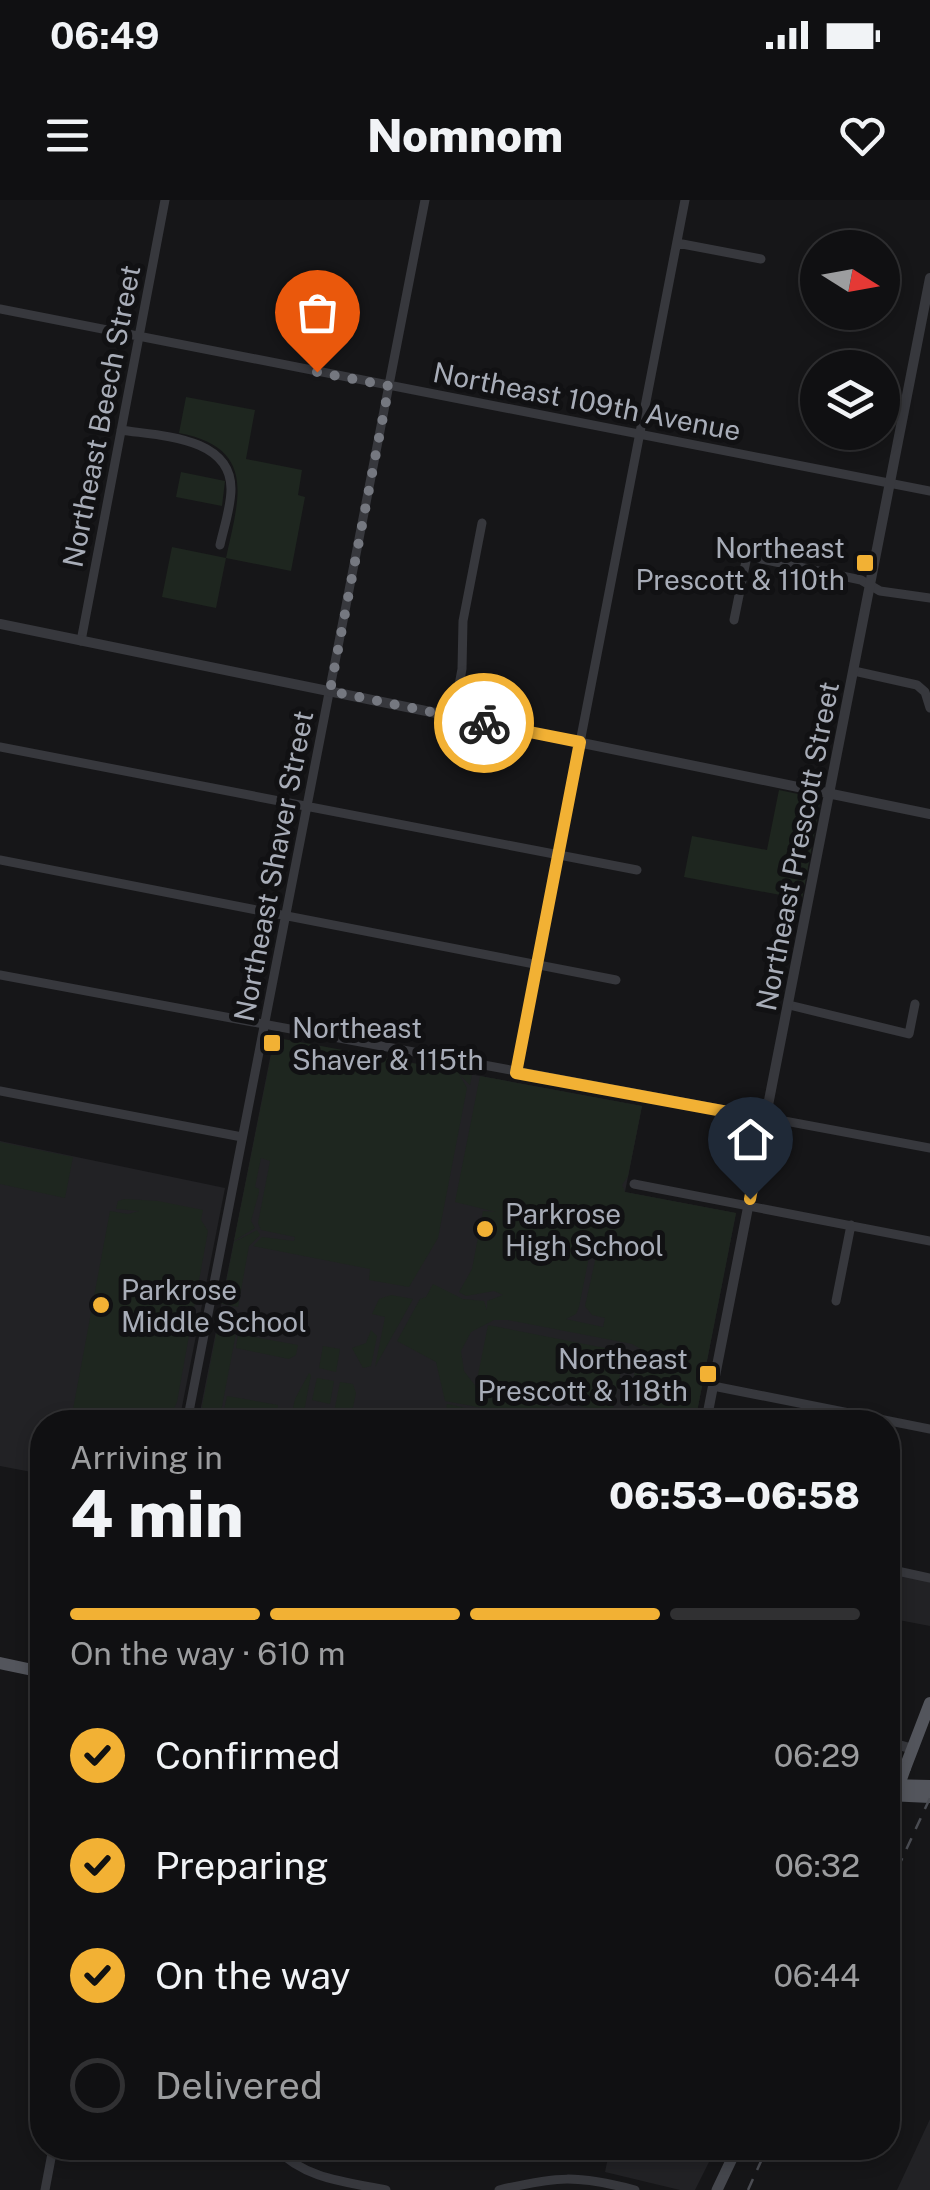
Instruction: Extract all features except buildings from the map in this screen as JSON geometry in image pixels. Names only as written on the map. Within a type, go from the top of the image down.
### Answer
[{"type":"main road","points":[[0,1662],[30,1669]]},
{"type":"main road","points":[[900,1782],[930,1704]]},
{"type":"main road","points":[[900,1785],[930,1786]]},
{"type":"main road","points":[[900,1796],[930,1797]]},
{"type":"main road","points":[[717,2190],[731,2160]]},
{"type":"street","name":"Northeast Beech Street","points":[[80,640],[165,200]]},
{"type":"street","name":"Northeast Shaver Street","points":[[189,1410],[425,200]]},
{"type":"street","points":[[516,1073],[685,200]]},
{"type":"street","points":[[677,243],[761,258]]},
{"type":"street","name":"Northeast Prescott Street","points":[[708,1410],[930,278]]},
{"type":"street","name":"Northeast 109th Avenue","points":[[0,310],[930,490]]},
{"type":"street","points":[[121,430],[197,444],[220,460],[227,470],[231,490],[220,544]]},
{"type":"street","points":[[453,716],[462,670],[463,621],[482,523]]},
{"type":"street","points":[[734,620],[747,556],[861,580],[880,591],[930,598]]},
{"type":"street","points":[[0,624],[930,814]]},
{"type":"street","points":[[854,671],[917,684],[926,692],[930,708]]},
{"type":"street","points":[[0,747],[638,870]]},
{"type":"street","points":[[0,860],[616,980]]},
{"type":"street","points":[[0,975],[930,1148]]},
{"type":"street","points":[[788,1006],[909,1034],[915,1004]]},
{"type":"street","points":[[0,1091],[242,1137]]},
{"type":"street","points":[[634,1184],[930,1241]]},
{"type":"street","points":[[836,1301],[851,1225]]},
{"type":"street","points":[[713,1386],[834,1410]]},
{"type":"street","points":[[900,1423],[930,1429]]},
{"type":"street","points":[[900,1572],[930,1578]]},
{"type":"street","points":[[900,1745],[913,1749]]},
{"type":"street","points":[[46,2190],[51,2160]]},
{"type":"street","points":[[288,2160],[320,2176],[386,2190]]},
{"type":"street","points":[[499,2190],[568,2176],[635,2190]]},
{"type":"shaded area","points":[[186,397],[255,410],[246,459],[302,470],[298,495],[305,497],[291,571],[226,558],[237,479],[232,463],[221,450],[179,433]]},
{"type":"shaded area","points":[[181,472],[225,481],[222,506],[176,497]]},
{"type":"shaded area","points":[[172,547],[226,558],[216,608],[162,597]]},
{"type":"shaded area","points":[[779,790],[817,798],[820,803],[802,899],[684,877],[692,836],[767,850]]},
{"type":"shaded area","name":"Parkrose High School","points":[[274,1038],[642,1106],[625,1192],[736,1213],[697,1410],[200,1410]]},
{"type":"shaded area","points":[[278,1038],[472,1074],[470,1085],[459,1074],[467,1088],[438,1238],[409,1287],[369,1280],[370,1269],[253,1246],[262,1237],[294,1241],[295,1237],[261,1230],[258,1223],[270,1161],[261,1158],[255,1187],[259,1192],[251,1221],[255,1228],[234,1241],[274,1041]]},
{"type":"shaded area","points":[[480,1076],[642,1106],[628,1176],[622,1185],[625,1192],[736,1213],[697,1410],[652,1410],[655,1408],[632,1403],[628,1410],[636,1365],[662,1369],[655,1357],[632,1344],[508,1320],[494,1320],[471,1332],[461,1351],[464,1371],[480,1392],[565,1410],[494,1410],[445,1401],[436,1362],[397,1341],[433,1284],[463,1299],[484,1301],[487,1310],[487,1301],[503,1295],[494,1291],[466,1296],[459,1292],[472,1269],[483,1211],[496,1212],[455,1202]],"holes":[[[592,1242],[599,1243],[585,1306],[592,1315],[605,1318],[603,1327],[566,1319],[576,1314]]]},
{"type":"shaded area","name":"Parkrose Middle School","points":[[0,1141],[225,1188],[181,1410],[30,1410],[30,1472],[0,1466]]},
{"type":"shaded area","points":[[0,1142],[73,1157],[65,1198],[0,1184]]},
{"type":"shaded area","points":[[118,1201],[158,1201],[203,1210],[201,1220],[208,1231],[173,1410],[73,1410],[110,1211],[139,1211],[116,1209]]},
{"type":"shaded area","points":[[257,1230],[260,1235],[249,1246],[238,1307],[222,1304],[234,1242]]},
{"type":"shaded area","points":[[391,1295],[413,1299],[375,1367],[385,1317],[372,1314],[379,1299]]},
{"type":"shaded area","points":[[488,1325],[625,1352],[613,1410],[476,1385]]},
{"type":"shaded area","points":[[217,1330],[236,1333],[221,1410],[201,1410]]},
{"type":"shaded area","points":[[371,1330],[377,1336],[371,1366],[363,1368],[352,1348],[366,1343]]},
{"type":"shaded area","points":[[238,1334],[298,1345],[296,1355],[289,1359],[236,1348]]},
{"type":"shaded area","points":[[323,1346],[340,1349],[336,1372],[319,1368]]},
{"type":"shaded area","points":[[309,1373],[304,1410],[293,1410]]},
{"type":"shaded area","points":[[317,1378],[334,1381],[330,1404],[312,1400]]},
{"type":"shaded area","points":[[340,1382],[353,1384],[356,1393],[352,1410],[334,1410]]},
{"type":"shaded area","points":[[227,1396],[278,1405],[277,1410],[224,1410]]},
{"type":"shaded area","points":[[447,1404],[471,1409],[471,1410],[446,1410]]},
{"type":"shaded area","points":[[900,1575],[930,1581],[930,1626],[900,1620]]},
{"type":"shaded area","points":[[930,2119],[930,2190],[897,2190]]},
{"type":"shaded area","points":[[608,2160],[710,2160],[695,2190],[605,2172]]},
{"type":"railway","points":[[900,1863],[930,1798]]},
{"type":"railway","points":[[748,2190],[762,2160]]},
{"type":"way so far","points":[[317,372],[389,386],[330,691],[484,723]]},
{"type":"place","name":"Northeast Prescott & 110th","points":[[865,563]]},
{"type":"place","name":"Northeast Shaver & 115th","points":[[272,1043]]},
{"type":"place","name":"Parkrose High School","points":[[485,1229]]},
{"type":"place","name":"Parkrose Middle School","points":[[101,1305]]},
{"type":"place","name":"Northeast Prescott & 118th","points":[[708,1374]]},
{"type":"route","points":[[484,723],[580,742],[516,1073],[766,1119],[750,1199]]}]
